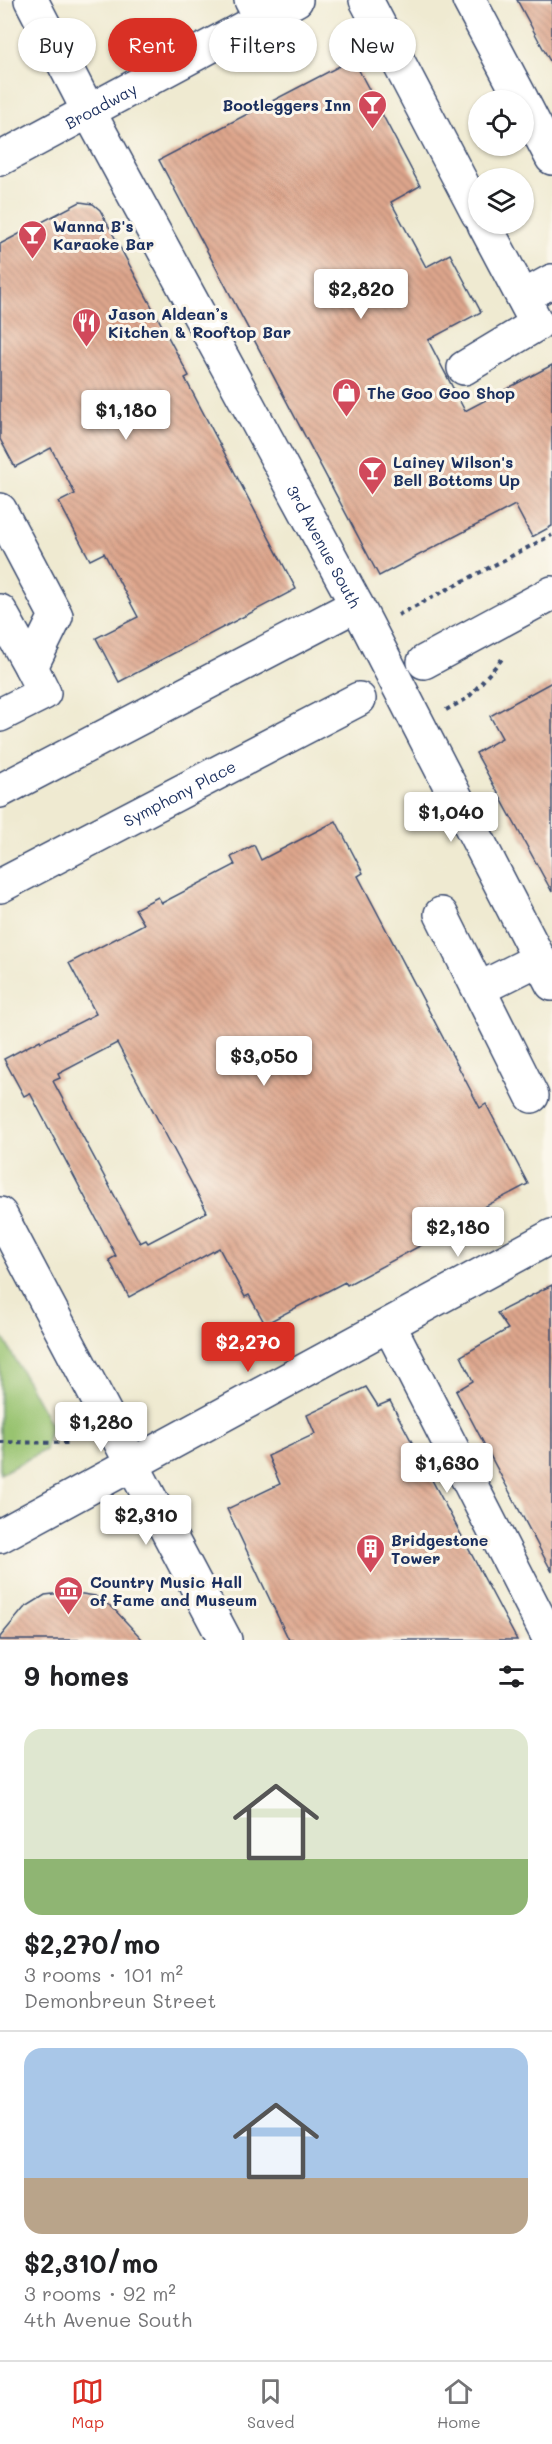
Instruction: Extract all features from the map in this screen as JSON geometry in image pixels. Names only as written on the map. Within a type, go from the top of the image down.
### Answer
[{"type":"street","name":"3rd Avenue South","points":[[31,0],[89,112],[356,605],[546,971]]},
{"type":"street","name":"Broadway","points":[[0,159],[89,112],[256,9],[296,0]]},
{"type":"street","points":[[366,0],[468,195]]},
{"type":"street","points":[[469,0],[517,90]]},
{"type":"street","points":[[534,123],[552,158]]},
{"type":"street","points":[[490,234],[537,312]]},
{"type":"street","points":[[464,368],[537,312],[552,281]]},
{"type":"street","points":[[0,510],[56,616],[32,667]]},
{"type":"street","points":[[424,662],[552,593]]},
{"type":"street","points":[[0,791],[356,605]]},
{"type":"street","points":[[0,715],[44,693],[32,667],[4,627]]},
{"type":"street","name":"Symphony Place","points":[[0,886],[359,699]]},
{"type":"street","points":[[441,914],[531,1096]]},
{"type":"street","points":[[479,990],[546,971]]},
{"type":"street","points":[[0,1214],[225,1640]]},
{"type":"street","points":[[0,1536],[552,1236]]},
{"type":"street","points":[[389,1325],[550,1640]]},
{"type":"path","points":[[392,618],[552,535]]},
{"type":"path","points":[[442,712],[468,698],[508,653]]},
{"type":"path","points":[[0,1442],[70,1443]]},
{"type":"green space","points":[[0,1332],[51,1425],[45,1450],[0,1474]]},
{"type":"building","points":[[517,0],[552,0],[552,65]]},
{"type":"building","points":[[329,71],[360,72],[420,186],[391,202],[426,267],[450,254],[481,312],[428,340],[465,411],[552,365],[552,526],[532,537],[515,505],[379,576],[159,160]]},
{"type":"building","points":[[80,202],[93,204],[100,210],[189,376],[185,378],[296,589],[119,682],[96,638],[138,617],[104,553],[90,560],[59,502],[75,494],[51,448],[15,467],[0,439],[0,244]]},
{"type":"building","points":[[552,682],[552,892],[476,753],[502,738],[490,716]]},
{"type":"building","points":[[336,821],[363,873],[358,876],[480,1108],[486,1104],[528,1184],[442,1229],[444,1233],[347,1285],[345,1282],[265,1324],[249,1295],[245,1297],[219,1248],[129,1297],[109,1260],[116,1256],[30,1093],[24,1096],[4,1059],[96,1014],[69,963],[144,924],[135,909],[158,897],[162,903],[235,865],[231,857],[254,845],[261,860]],"holes":[[[117,1043],[207,1212],[148,1243],[146,1240],[140,1243],[53,1081],[60,1078],[58,1074]]]},
{"type":"building","points":[[552,1285],[552,1572],[456,1391],[473,1381],[461,1356],[508,1329],[497,1313]]},
{"type":"building","name":"Bridgestone Tower","points":[[366,1387],[378,1406],[390,1401],[517,1640],[289,1640],[227,1509],[280,1484],[268,1456],[315,1434],[307,1415]]},
{"type":"building","name":"Country Music Hall of Fame and Museum","points":[[70,1592],[95,1596],[113,1608],[143,1640],[0,1640],[24,1608],[45,1595]]},
{"type":"place","name":"Bootleggers Inn","points":[[372,130]]},
{"type":"place","name":"Wanna B's Karaoke Bar","points":[[32,260]]},
{"type":"place","name":"Jason Aldean’s Kitchen & Rooftop Bar","points":[[87,348]]},
{"type":"place","name":"The Goo Goo Shop","points":[[346,418]]},
{"type":"place","name":"Lainey Wilson's Bell Bottoms Up","points":[[372,496]]},
{"type":"place","name":"Bridgestone Tower","points":[[370,1574]]},
{"type":"place","name":"Country Music Hall of Fame and Museum","points":[[69,1616]]}]
